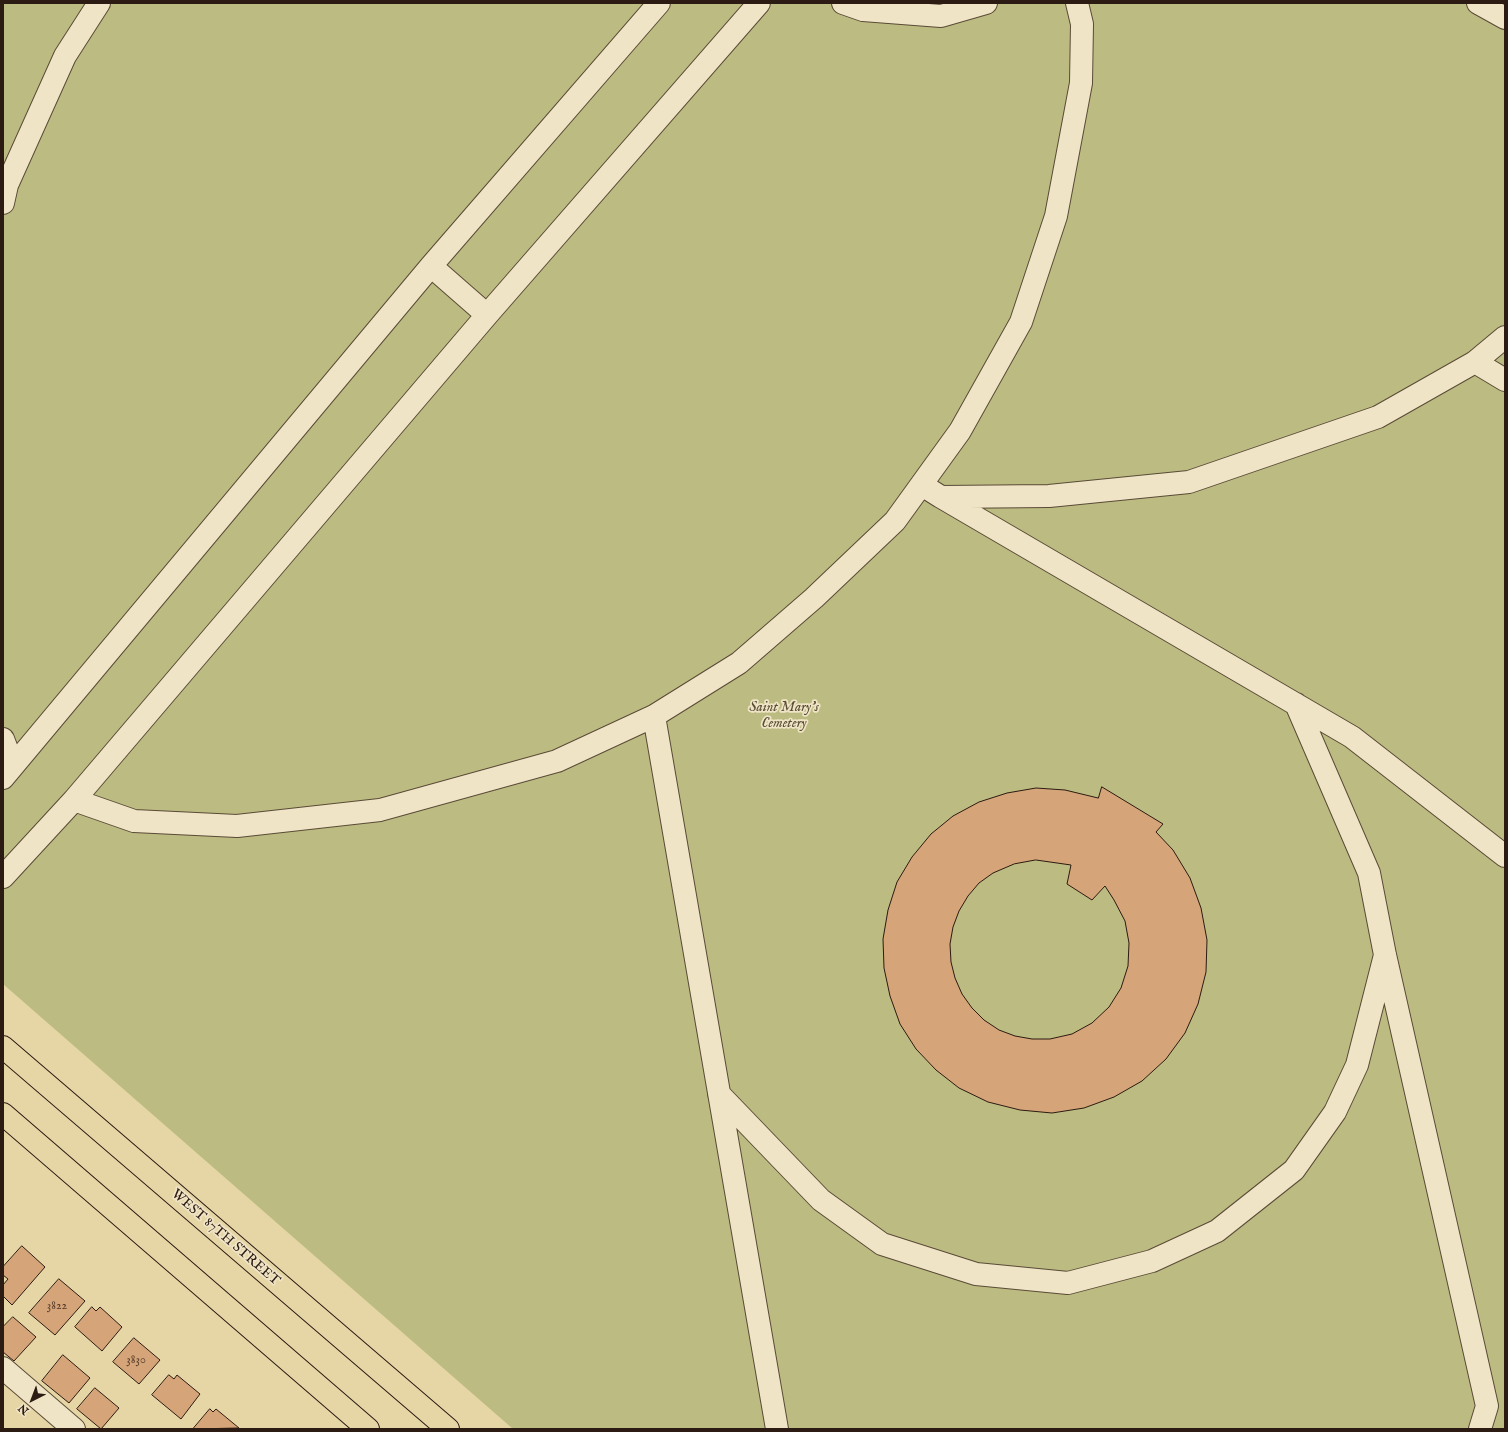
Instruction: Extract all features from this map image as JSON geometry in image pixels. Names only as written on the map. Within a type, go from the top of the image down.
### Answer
[{"type":"main road","name":"WEST 87TH STREET","points":[[3,1047],[448,1429]]},
{"type":"main road","points":[[3,1114],[368,1429]]},
{"type":"lane","points":[[3,203],[8,185],[65,56],[99,3]]},
{"type":"lane","points":[[8,772],[431,266],[659,3]]},
{"type":"lane","points":[[3,877],[74,800],[487,315],[759,3]]},
{"type":"lane","points":[[844,3],[863,10],[941,16],[986,3]]},
{"type":"lane","points":[[74,800],[134,821],[237,826],[380,810],[557,761],[654,716],[739,663],[814,598],[895,520],[960,431],[1021,322],[1056,216],[1081,83],[1082,24],[1077,3]]},
{"type":"lane","points":[[1478,3],[1505,18]]},
{"type":"lane","points":[[431,266],[487,315]]},
{"type":"lane","points":[[941,497],[1049,496],[1189,482],[1378,417],[1475,362],[1505,337]]},
{"type":"lane","points":[[1475,362],[1505,380]]},
{"type":"lane","points":[[922,485],[1352,737],[1505,856]]},
{"type":"lane","points":[[1296,704],[1369,873],[1385,955],[1487,1406],[1480,1429]]},
{"type":"lane","points":[[654,716],[777,1429]]},
{"type":"lane","points":[[3,739],[8,772]]},
{"type":"lane","points":[[719,1094],[821,1200],[882,1244],[976,1274],[1068,1283],[1152,1261],[1217,1231],[1294,1170],[1335,1112],[1357,1065],[1385,955]]},
{"type":"lane","points":[[3,1368],[74,1429]]},
{"type":"green space","name":"Saint Mary's Cemetery","points":[[3,3],[1505,3],[1505,1429],[513,1429],[3,984]]},
{"type":"building","points":[[1102,787],[1163,824],[1156,832],[1173,850],[1190,878],[1201,908],[1207,940],[1206,972],[1198,1004],[1185,1033],[1166,1059],[1142,1081],[1114,1097],[1084,1108],[1052,1113],[1020,1110],[988,1102],[959,1088],[936,1070],[916,1049],[900,1024],[890,996],[884,968],[883,939],[888,910],[897,882],[912,857],[931,834],[953,816],[979,802],[1007,793],[1036,788],[1065,790],[1098,798]],"holes":[[[1036,860],[1071,865],[1067,884],[1092,900],[1105,886],[1125,921],[1129,943],[1128,966],[1121,988],[1109,1007],[1092,1023],[1072,1034],[1050,1039],[1032,1039],[1015,1036],[999,1030],[984,1020],[972,1008],[962,994],[955,978],[951,962],[950,944],[953,927],[959,911],[968,896],[979,883],[993,873],[1014,864]]]},
{"type":"building","points":[[22,1246],[45,1267],[12,1305],[3,1296],[3,1285],[8,1279],[3,1275],[3,1267]]},
{"type":"building","points":[[59,1279],[85,1301],[55,1335],[29,1313]]},
{"type":"building","points":[[92,1307],[96,1311],[100,1307],[122,1327],[102,1351],[75,1327]]},
{"type":"building","points":[[13,1317],[36,1337],[14,1361],[3,1352],[3,1327]]},
{"type":"building","points":[[134,1338],[160,1360],[139,1384],[113,1362]]},
{"type":"building","points":[[63,1355],[90,1378],[69,1403],[42,1381]]},
{"type":"building","points":[[169,1375],[174,1379],[177,1375],[200,1394],[181,1419],[152,1395]]},
{"type":"building","points":[[95,1388],[119,1408],[101,1429],[77,1409]]},
{"type":"building","points":[[210,1409],[213,1412],[216,1409],[239,1428],[193,1429]]}]
